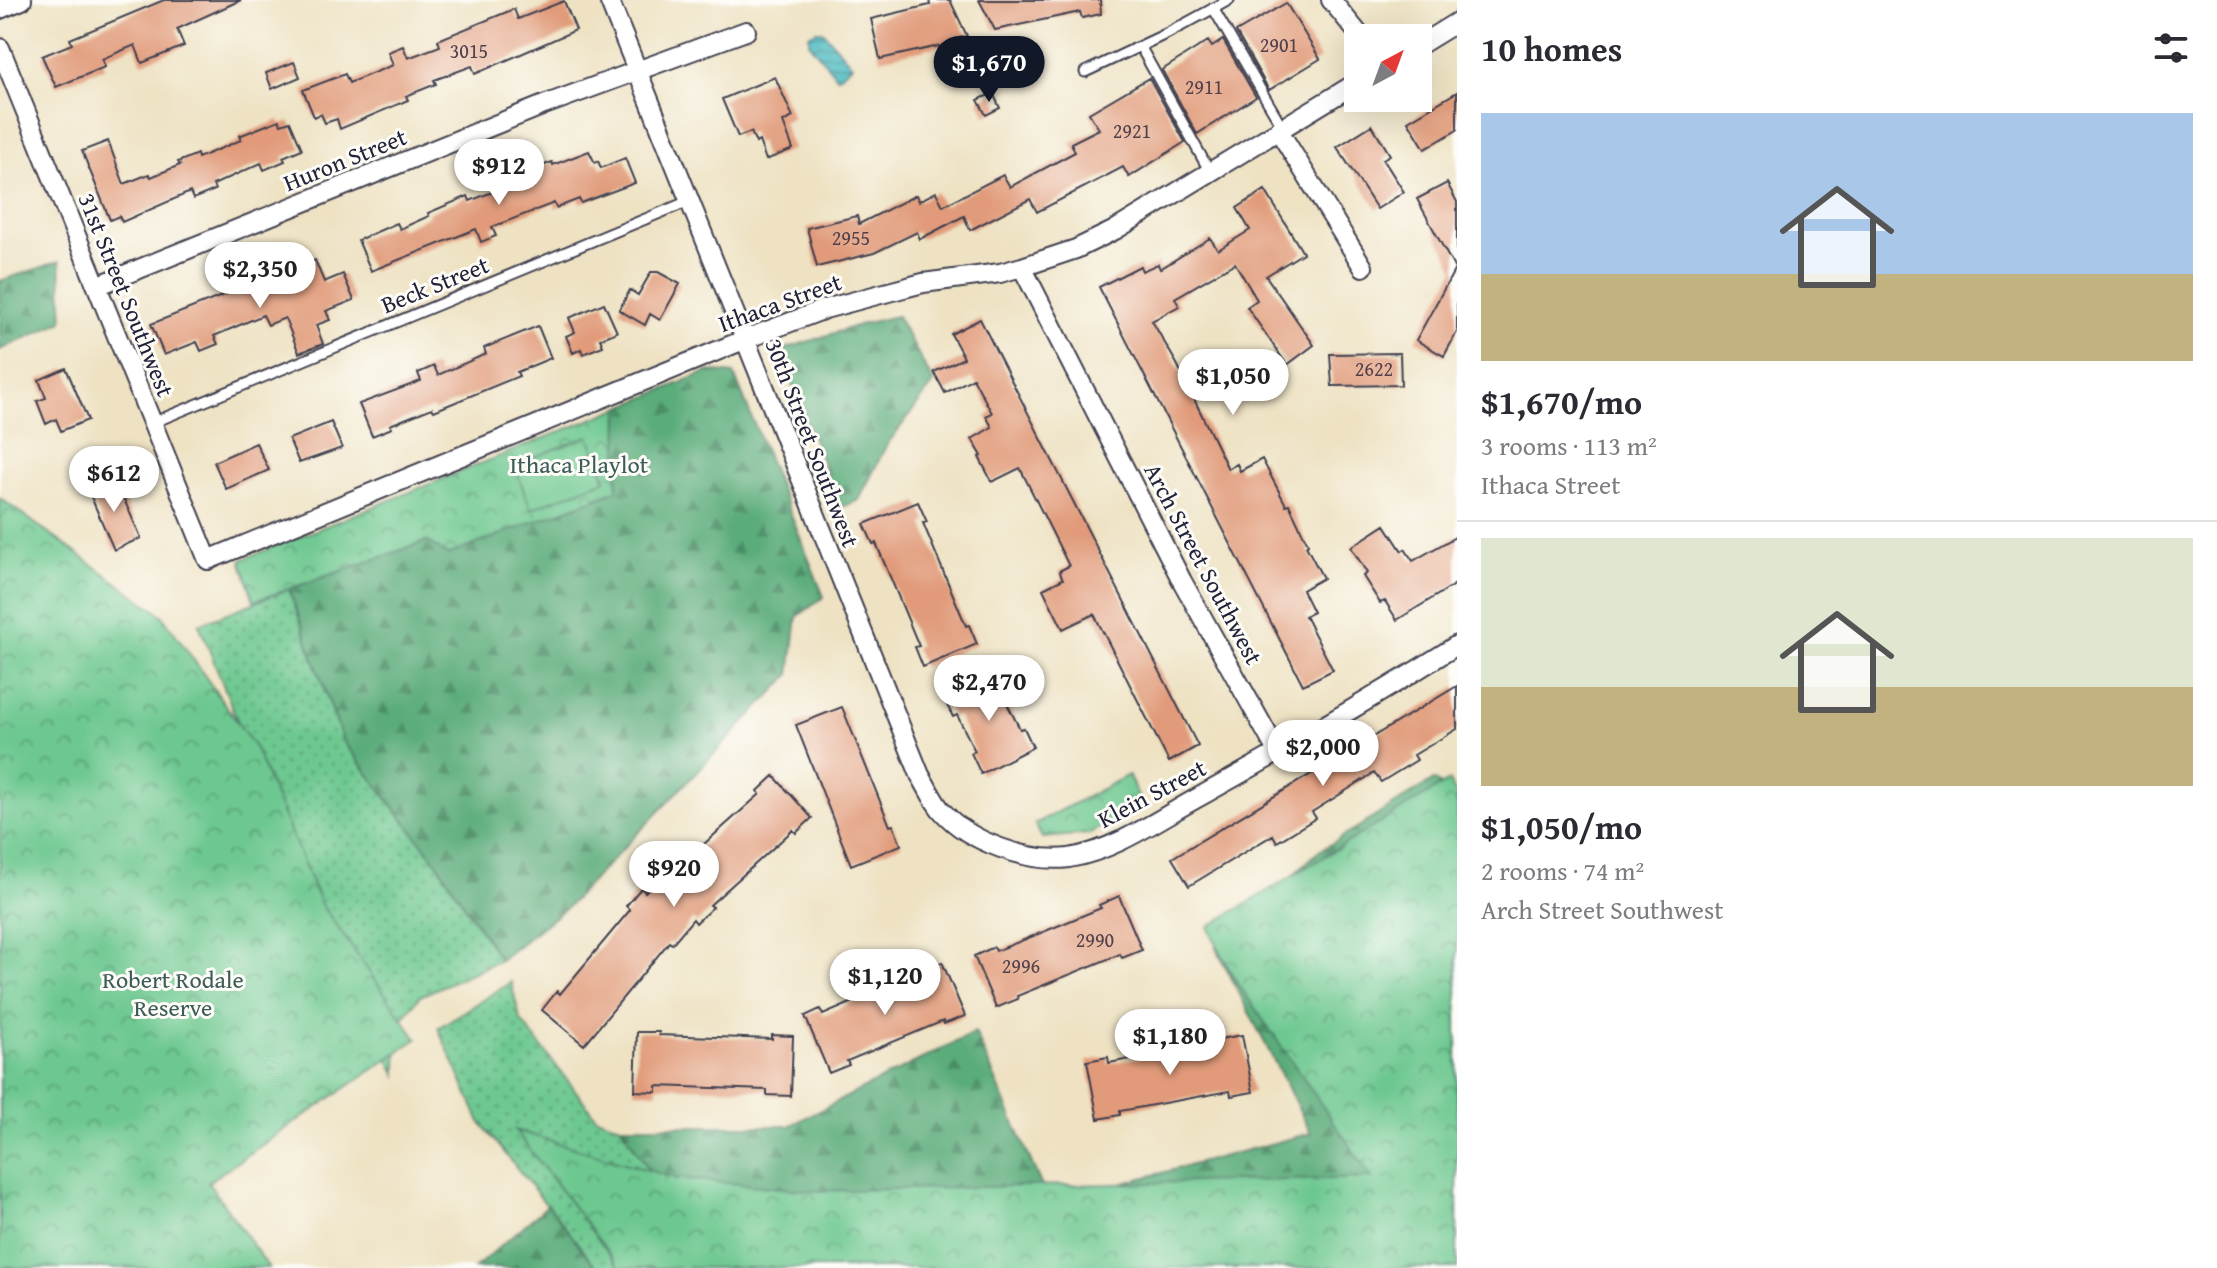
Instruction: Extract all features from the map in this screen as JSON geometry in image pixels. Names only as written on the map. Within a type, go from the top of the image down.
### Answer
[{"type":"street","points":[[0,9],[22,0]]},
{"type":"street","name":"30th Street Southwest","points":[[609,0],[920,775],[941,811]]},
{"type":"street","points":[[1331,0],[1351,24]]},
{"type":"street","points":[[1432,37],[1457,22]]},
{"type":"street","name":"Huron Street","points":[[97,286],[636,69],[746,31]]},
{"type":"street","name":"31st Street Southwest","points":[[0,48],[208,560]]},
{"type":"street","name":"Ithaca Street","points":[[208,560],[825,309],[923,283],[1000,273],[1076,249],[1115,230],[1344,91]]},
{"type":"street","points":[[1281,130],[1363,267]]},
{"type":"street","name":"Arch Street Southwest","points":[[1022,267],[1182,581],[1278,753]]},
{"type":"street","name":"Klein Street","points":[[941,811],[979,838],[1034,858],[1068,858],[1095,851],[1130,835],[1278,753],[1457,645]]},
{"type":"lane","points":[[1085,72],[1229,0]]},
{"type":"lane","points":[[1213,8],[1281,130]]},
{"type":"lane","points":[[1140,46],[1210,172]]},
{"type":"lane","name":"Beck Street","points":[[152,423],[689,201]]},
{"type":"green space","points":[[60,261],[63,321],[0,350],[0,281]]},
{"type":"green space","points":[[897,316],[934,383],[886,446],[859,500],[840,508],[782,359],[782,350]]},
{"type":"green space","points":[[709,371],[734,374],[824,597],[797,617],[790,675],[567,907],[500,960],[438,864],[343,741],[289,589],[427,541],[617,490],[619,408]]},
{"type":"green space","name":"Ithaca Playlot","points":[[619,408],[617,490],[448,555],[427,541],[254,601],[241,560]]},
{"type":"green space","points":[[589,436],[606,480],[531,509],[514,465]]},
{"type":"green space","name":"Robert Rodale Reserve","points":[[0,498],[162,615],[254,746],[321,904],[417,1039],[208,1182],[269,1268],[0,1268]]},
{"type":"green space","points":[[289,589],[343,741],[438,864],[500,960],[420,996],[398,1025],[397,1075],[326,943],[199,624]]},
{"type":"green space","points":[[1128,775],[1142,804],[1088,834],[1042,838],[1035,824]]},
{"type":"green space","points":[[1434,780],[1457,796],[1457,1268],[712,1268],[621,1126],[789,1126],[975,1032],[1049,1203],[1311,1133],[1215,946],[1318,852]]},
{"type":"green space","points":[[1449,781],[1457,796],[1457,1268],[620,1268],[515,1130],[674,1178],[814,1191],[1372,1178],[1233,976],[1208,927]]},
{"type":"green space","points":[[511,982],[520,1019],[596,1117],[621,1126],[712,1268],[597,1268],[480,1122],[438,1028]]},
{"type":"green space","points":[[548,1205],[597,1268],[475,1268]]},
{"type":"water","points":[[823,31],[852,65],[837,77],[809,43],[809,35]]},
{"type":"building","points":[[164,0],[241,0],[177,29],[184,46],[142,63],[135,45],[102,59],[105,67],[56,87],[42,56],[72,44],[70,39]]},
{"type":"building","points":[[929,0],[950,0],[967,36],[956,39],[958,46],[940,50],[939,46],[880,59],[871,19],[930,5]]},
{"type":"building","points":[[979,0],[1100,0],[1101,14],[1082,18],[1080,12],[995,30]]},
{"type":"building","points":[[564,1],[576,30],[475,74],[472,66],[434,80],[436,84],[406,96],[408,100],[340,129],[337,119],[325,123],[321,114],[314,117],[303,90],[345,74],[349,83],[393,65],[388,52],[403,46],[408,58],[440,46],[438,40],[514,9],[518,19]]},
{"type":"building","points":[[1286,3],[1320,59],[1269,90],[1236,32]]},
{"type":"building","points":[[1223,40],[1256,97],[1197,134],[1162,70],[1208,41],[1212,47]]},
{"type":"building","points":[[294,62],[300,77],[272,89],[266,73]]},
{"type":"building","points":[[775,77],[793,117],[783,122],[793,149],[766,160],[759,141],[756,143],[751,132],[738,137],[722,99]]},
{"type":"building","points":[[1149,78],[1185,142],[1129,177],[1123,167],[1037,212],[1030,199],[970,230],[964,216],[920,239],[917,232],[874,253],[817,267],[807,228],[857,216],[859,224],[916,195],[919,201],[936,192],[943,206],[1003,175],[1010,187],[1075,152],[1071,143],[1099,129],[1089,113]]},
{"type":"building","points":[[1457,92],[1457,130],[1425,149],[1408,121],[1423,112],[1432,112],[1432,107]]},
{"type":"building","points":[[993,93],[1000,108],[986,115],[978,100]]},
{"type":"building","points":[[279,120],[281,124],[290,121],[302,149],[283,157],[285,161],[264,170],[261,163],[213,185],[215,190],[193,199],[190,192],[122,222],[119,216],[110,220],[82,151],[108,141],[124,184],[149,174],[151,177],[197,154],[198,158],[241,140],[239,136]]},
{"type":"building","points":[[1372,125],[1390,155],[1383,159],[1404,192],[1377,209],[1337,147]]},
{"type":"building","points":[[589,151],[601,168],[625,158],[635,183],[581,203],[579,199],[556,208],[554,203],[492,227],[496,236],[481,242],[476,229],[371,271],[358,240],[397,223],[400,229],[468,196],[470,201],[532,176],[529,171]]},
{"type":"building","points":[[1447,183],[1457,202],[1457,332],[1444,356],[1416,340],[1455,269],[1417,199]]},
{"type":"building","points":[[1265,190],[1303,253],[1266,276],[1314,345],[1287,365],[1247,307],[1257,300],[1235,263],[1175,298],[1179,306],[1152,321],[1177,364],[1228,469],[1237,464],[1240,471],[1262,459],[1286,505],[1289,504],[1323,578],[1302,590],[1313,612],[1305,616],[1333,670],[1303,685],[1099,287],[1140,266],[1142,271],[1158,264],[1160,269],[1210,238],[1218,250],[1250,230],[1237,208]]},
{"type":"building","points":[[315,260],[324,282],[343,274],[354,300],[326,311],[330,320],[316,325],[323,344],[299,353],[285,318],[268,325],[263,315],[214,336],[218,344],[201,351],[197,342],[164,355],[151,324],[237,290],[235,285],[258,275],[261,282]]},
{"type":"building","points":[[651,272],[658,272],[680,284],[660,320],[650,314],[645,325],[619,310],[630,290],[638,295]]},
{"type":"building","points":[[604,303],[617,332],[600,339],[603,346],[583,354],[581,349],[573,353],[566,336],[575,332],[569,318]]},
{"type":"building","points":[[980,319],[1198,746],[1169,762],[1094,614],[1063,629],[1043,589],[1063,579],[1059,571],[1069,566],[1020,468],[992,482],[979,457],[982,456],[972,439],[992,427],[986,416],[992,413],[973,378],[945,393],[934,372],[964,358],[951,334]]},
{"type":"building","points":[[538,326],[551,358],[517,372],[519,376],[434,411],[432,408],[390,425],[392,428],[372,436],[359,404],[421,381],[418,373],[434,366],[438,375],[486,354],[484,348]]},
{"type":"building","points":[[1400,353],[1401,385],[1332,386],[1330,354]]},
{"type":"building","points":[[66,368],[88,420],[61,431],[56,419],[46,424],[37,401],[46,398],[39,380]]},
{"type":"building","points":[[331,422],[342,448],[299,463],[289,439]]},
{"type":"building","points":[[256,443],[269,470],[226,489],[214,462]]},
{"type":"building","points":[[115,479],[141,538],[114,550],[88,490]]},
{"type":"building","points":[[918,502],[927,522],[923,523],[966,626],[969,625],[977,644],[923,667],[915,647],[919,646],[876,543],[873,544],[864,524]]},
{"type":"building","points":[[1385,525],[1402,551],[1405,549],[1413,561],[1457,536],[1457,583],[1397,620],[1385,601],[1380,603],[1363,576],[1367,573],[1351,547]]},
{"type":"building","points":[[996,673],[1005,692],[1002,694],[1033,747],[981,774],[971,753],[975,751],[957,715],[953,717],[944,699]]},
{"type":"building","points":[[1457,686],[1457,729],[1414,755],[1417,760],[1381,782],[1374,773],[1312,812],[1316,818],[1277,842],[1273,835],[1189,886],[1172,858]]},
{"type":"building","points":[[842,707],[890,826],[893,825],[901,845],[851,865],[796,725]]},
{"type":"building","points":[[774,776],[812,818],[796,833],[793,830],[710,905],[713,907],[696,923],[693,919],[672,944],[669,942],[584,1045],[542,1010],[557,991],[560,994],[630,910],[626,906],[641,888],[645,892],[674,866],[676,869],[760,794],[758,791]]},
{"type":"building","points":[[1119,896],[1142,950],[1122,958],[1120,954],[1017,996],[1018,999],[996,1008],[974,956],[994,947],[996,951],[1048,930],[1101,908],[1099,905]]},
{"type":"building","points":[[942,962],[965,1016],[944,1024],[943,1021],[847,1061],[849,1065],[829,1073],[805,1016],[820,1009],[823,1015]]},
{"type":"building","points":[[637,1032],[772,1039],[772,1035],[793,1036],[791,1096],[767,1095],[767,1090],[657,1086],[657,1092],[635,1091]]},
{"type":"building","points":[[1242,1035],[1253,1092],[1231,1096],[1230,1091],[1120,1111],[1120,1115],[1098,1119],[1087,1061],[1108,1057],[1109,1063]]}]
